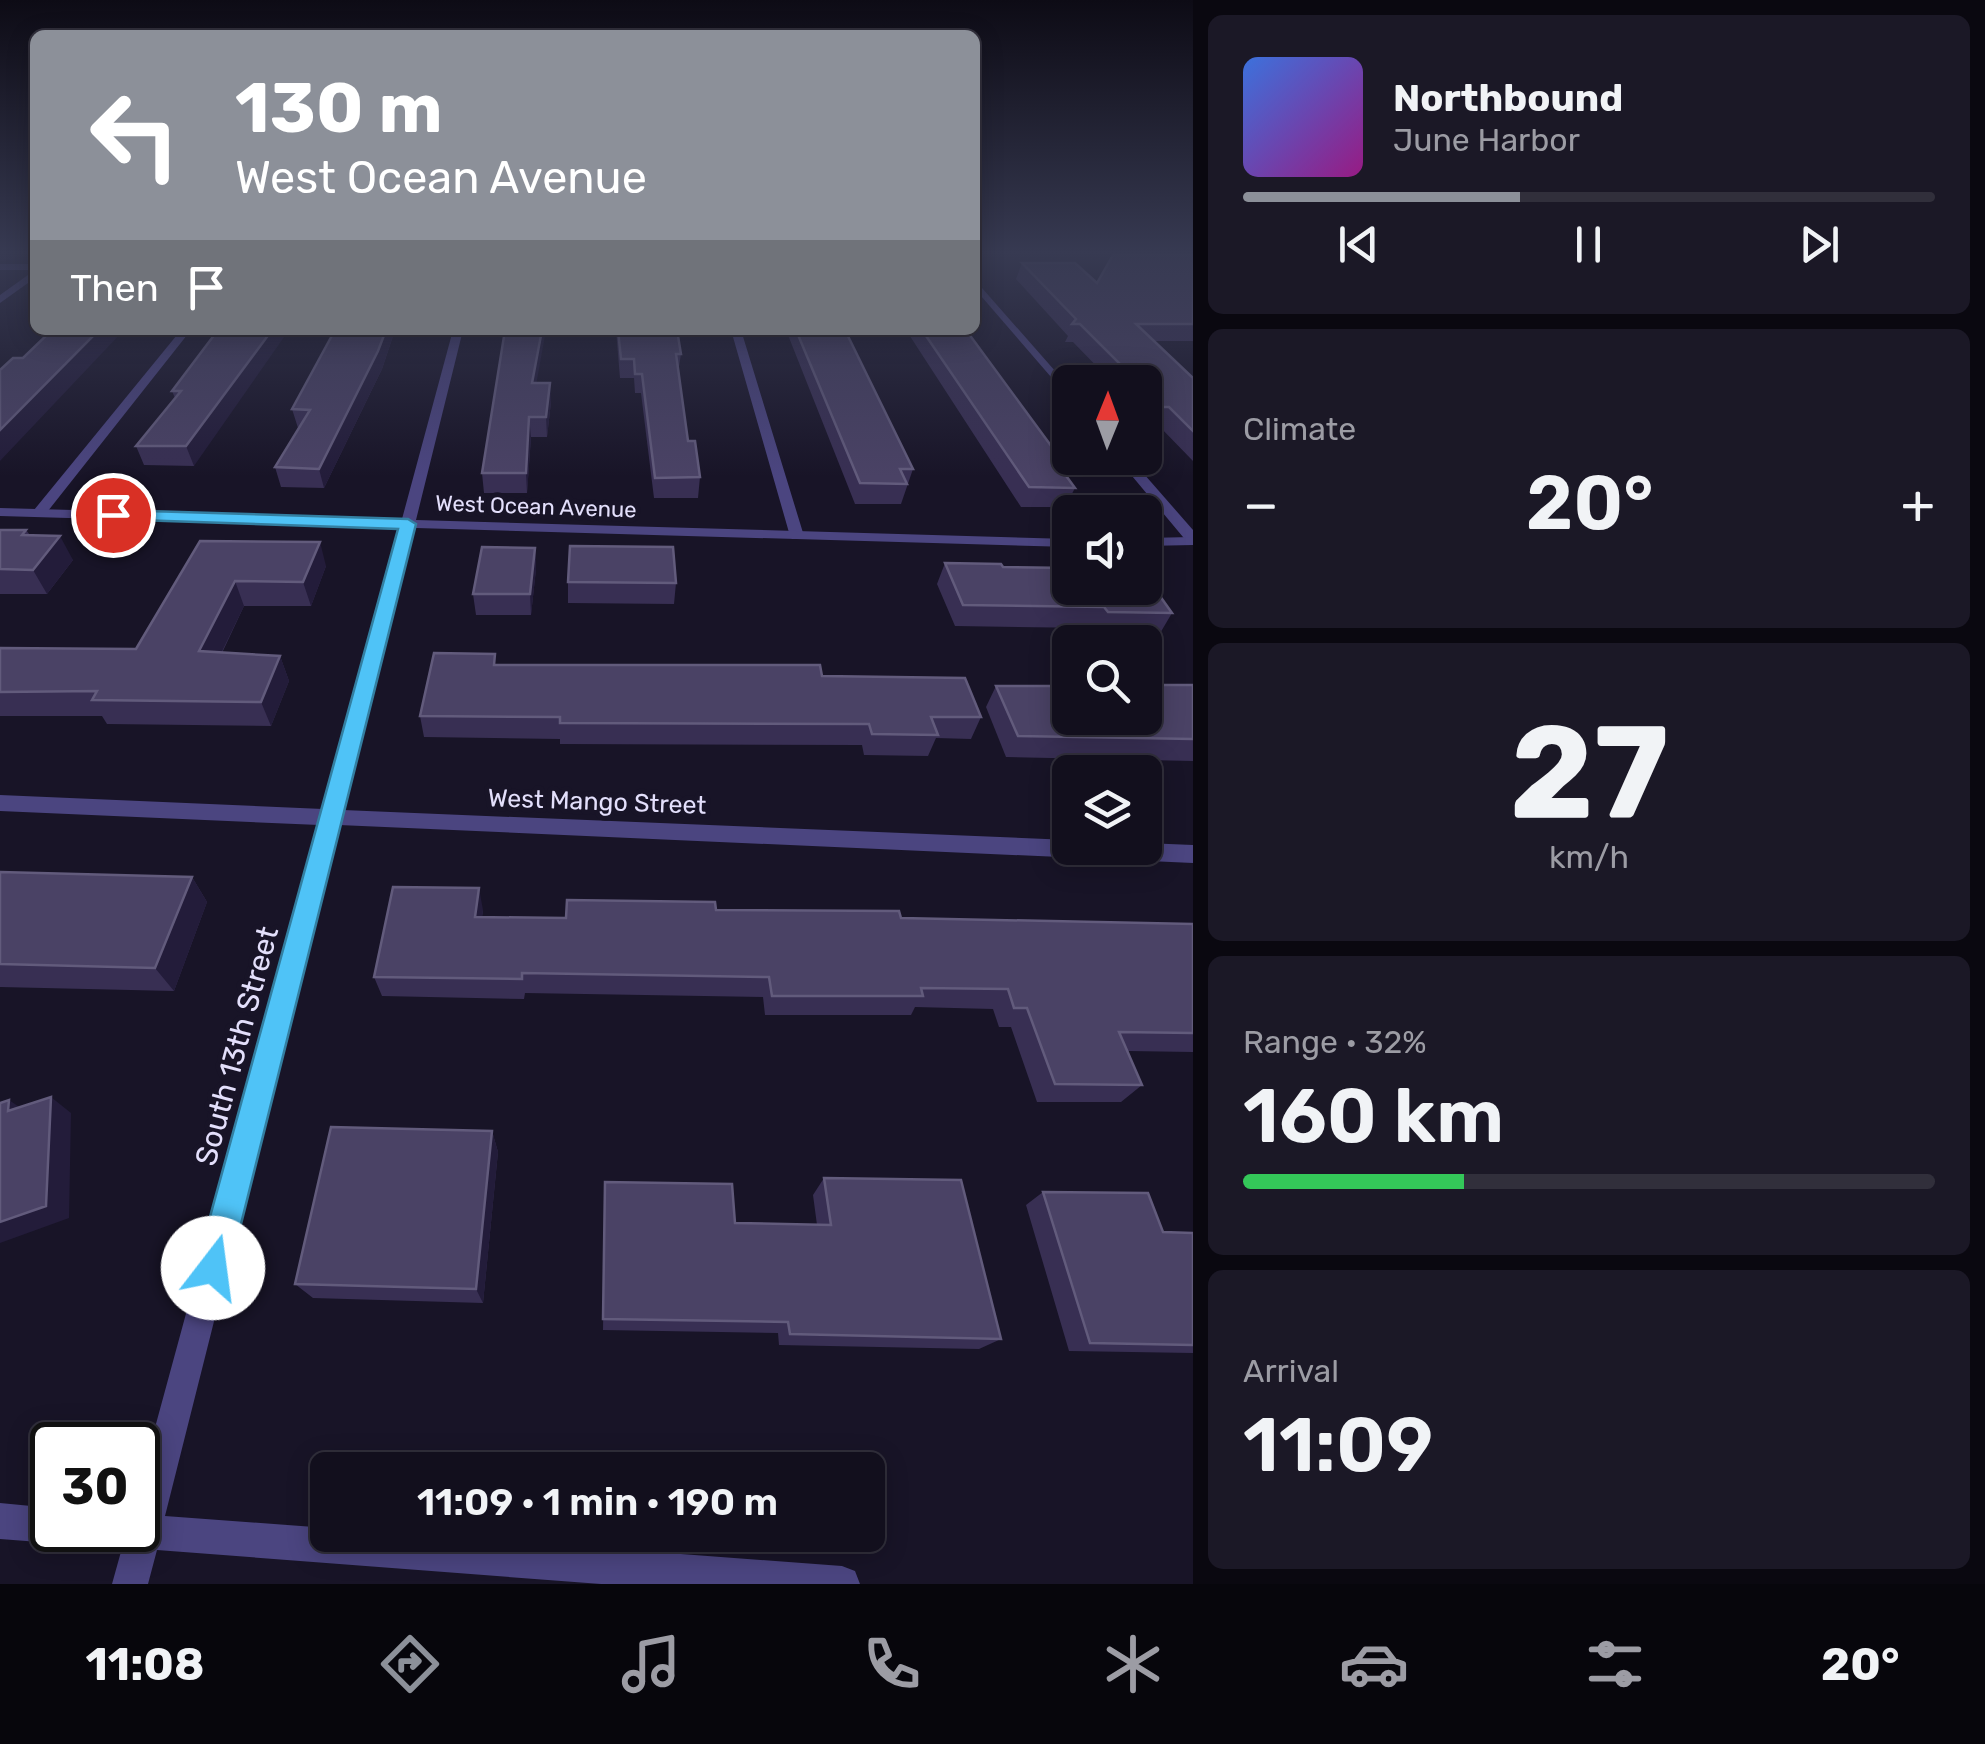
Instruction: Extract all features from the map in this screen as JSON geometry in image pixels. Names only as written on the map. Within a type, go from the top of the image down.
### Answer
[{"type":"street","points":[[1014,329],[1052,375]]},
{"type":"street","points":[[39,513],[182,335]]},
{"type":"street","name":"South 13th Street","points":[[160,1431],[331,817],[457,335]]},
{"type":"street","points":[[737,335],[797,536]]},
{"type":"street","points":[[1136,475],[1192,541]]},
{"type":"street","name":"West Ocean Avenue","points":[[0,512],[1052,543]]},
{"type":"street","points":[[1162,542],[1192,541]]},
{"type":"street","name":"West Mango Street","points":[[0,803],[1192,854]]},
{"type":"street","points":[[0,1521],[30,1523]]},
{"type":"street","points":[[160,1533],[842,1584]]},
{"type":"street","name":"South 13th Street","points":[[130,1584],[131,1552]]},
{"type":"building","points":[[1085,329],[1141,329],[1193,378],[1193,431],[1169,407],[1162,407],[1162,365],[1121,365]]},
{"type":"building","points":[[47,335],[94,335],[0,430],[0,370],[13,358],[23,358]]},
{"type":"building","points":[[214,335],[268,335],[186,446],[136,446],[181,391],[172,391]]},
{"type":"building","points":[[332,335],[384,335],[319,469],[275,467],[310,410],[292,409]]},
{"type":"building","points":[[504,335],[541,335],[532,383],[550,383],[546,417],[529,417],[526,473],[482,473]]},
{"type":"building","points":[[619,335],[678,335],[681,354],[676,354],[688,441],[695,441],[700,477],[655,478],[642,374],[635,374],[634,359],[621,359]]},
{"type":"building","points":[[798,335],[847,335],[913,469],[900,469],[907,484],[860,483]]},
{"type":"building","points":[[925,335],[970,335],[1052,447],[1052,475],[1066,475],[1075,488],[1029,487]]},
{"type":"building","points":[[0,530],[60,536],[33,570],[0,569]]},
{"type":"building","points":[[200,541],[320,542],[303,582],[235,581],[199,651],[280,656],[261,702],[92,700],[97,691],[0,692],[0,648],[136,649]]},
{"type":"building","points":[[570,546],[673,547],[676,583],[568,582]]},
{"type":"building","points":[[482,547],[535,548],[530,594],[473,594]]},
{"type":"building","points":[[945,563],[1052,568],[1052,605],[1162,605],[1162,599],[1172,613],[1108,612],[1104,607],[963,605]]},
{"type":"building","points":[[434,653],[495,654],[494,665],[820,665],[822,676],[965,678],[981,717],[931,717],[938,735],[872,734],[869,724],[560,723],[560,717],[420,716]]},
{"type":"building","points":[[1162,685],[1193,685],[1193,739],[1018,736],[996,686],[1052,686],[1052,735],[1162,735]]},
{"type":"building","points":[[0,872],[192,877],[155,968],[0,964]]},
{"type":"building","points":[[393,887],[479,888],[475,917],[566,918],[567,900],[715,902],[716,910],[899,911],[901,918],[1193,924],[1193,1033],[1119,1032],[1142,1085],[1055,1084],[1027,1008],[1014,1008],[1008,989],[921,988],[923,996],[772,996],[769,977],[522,973],[522,979],[374,977]]},
{"type":"building","points":[[51,1097],[46,1206],[0,1222],[0,1103],[9,1100],[8,1111]]},
{"type":"building","points":[[331,1127],[492,1131],[476,1289],[295,1284]]},
{"type":"building","points":[[824,1178],[961,1180],[1001,1339],[790,1334],[788,1322],[603,1319],[605,1182],[732,1184],[735,1223],[831,1225]]},
{"type":"building","points":[[1043,1192],[1148,1193],[1163,1232],[1193,1233],[1193,1345],[1090,1343]]},
{"type":"route","points":[[113,515],[408,524],[213,1268]]}]
